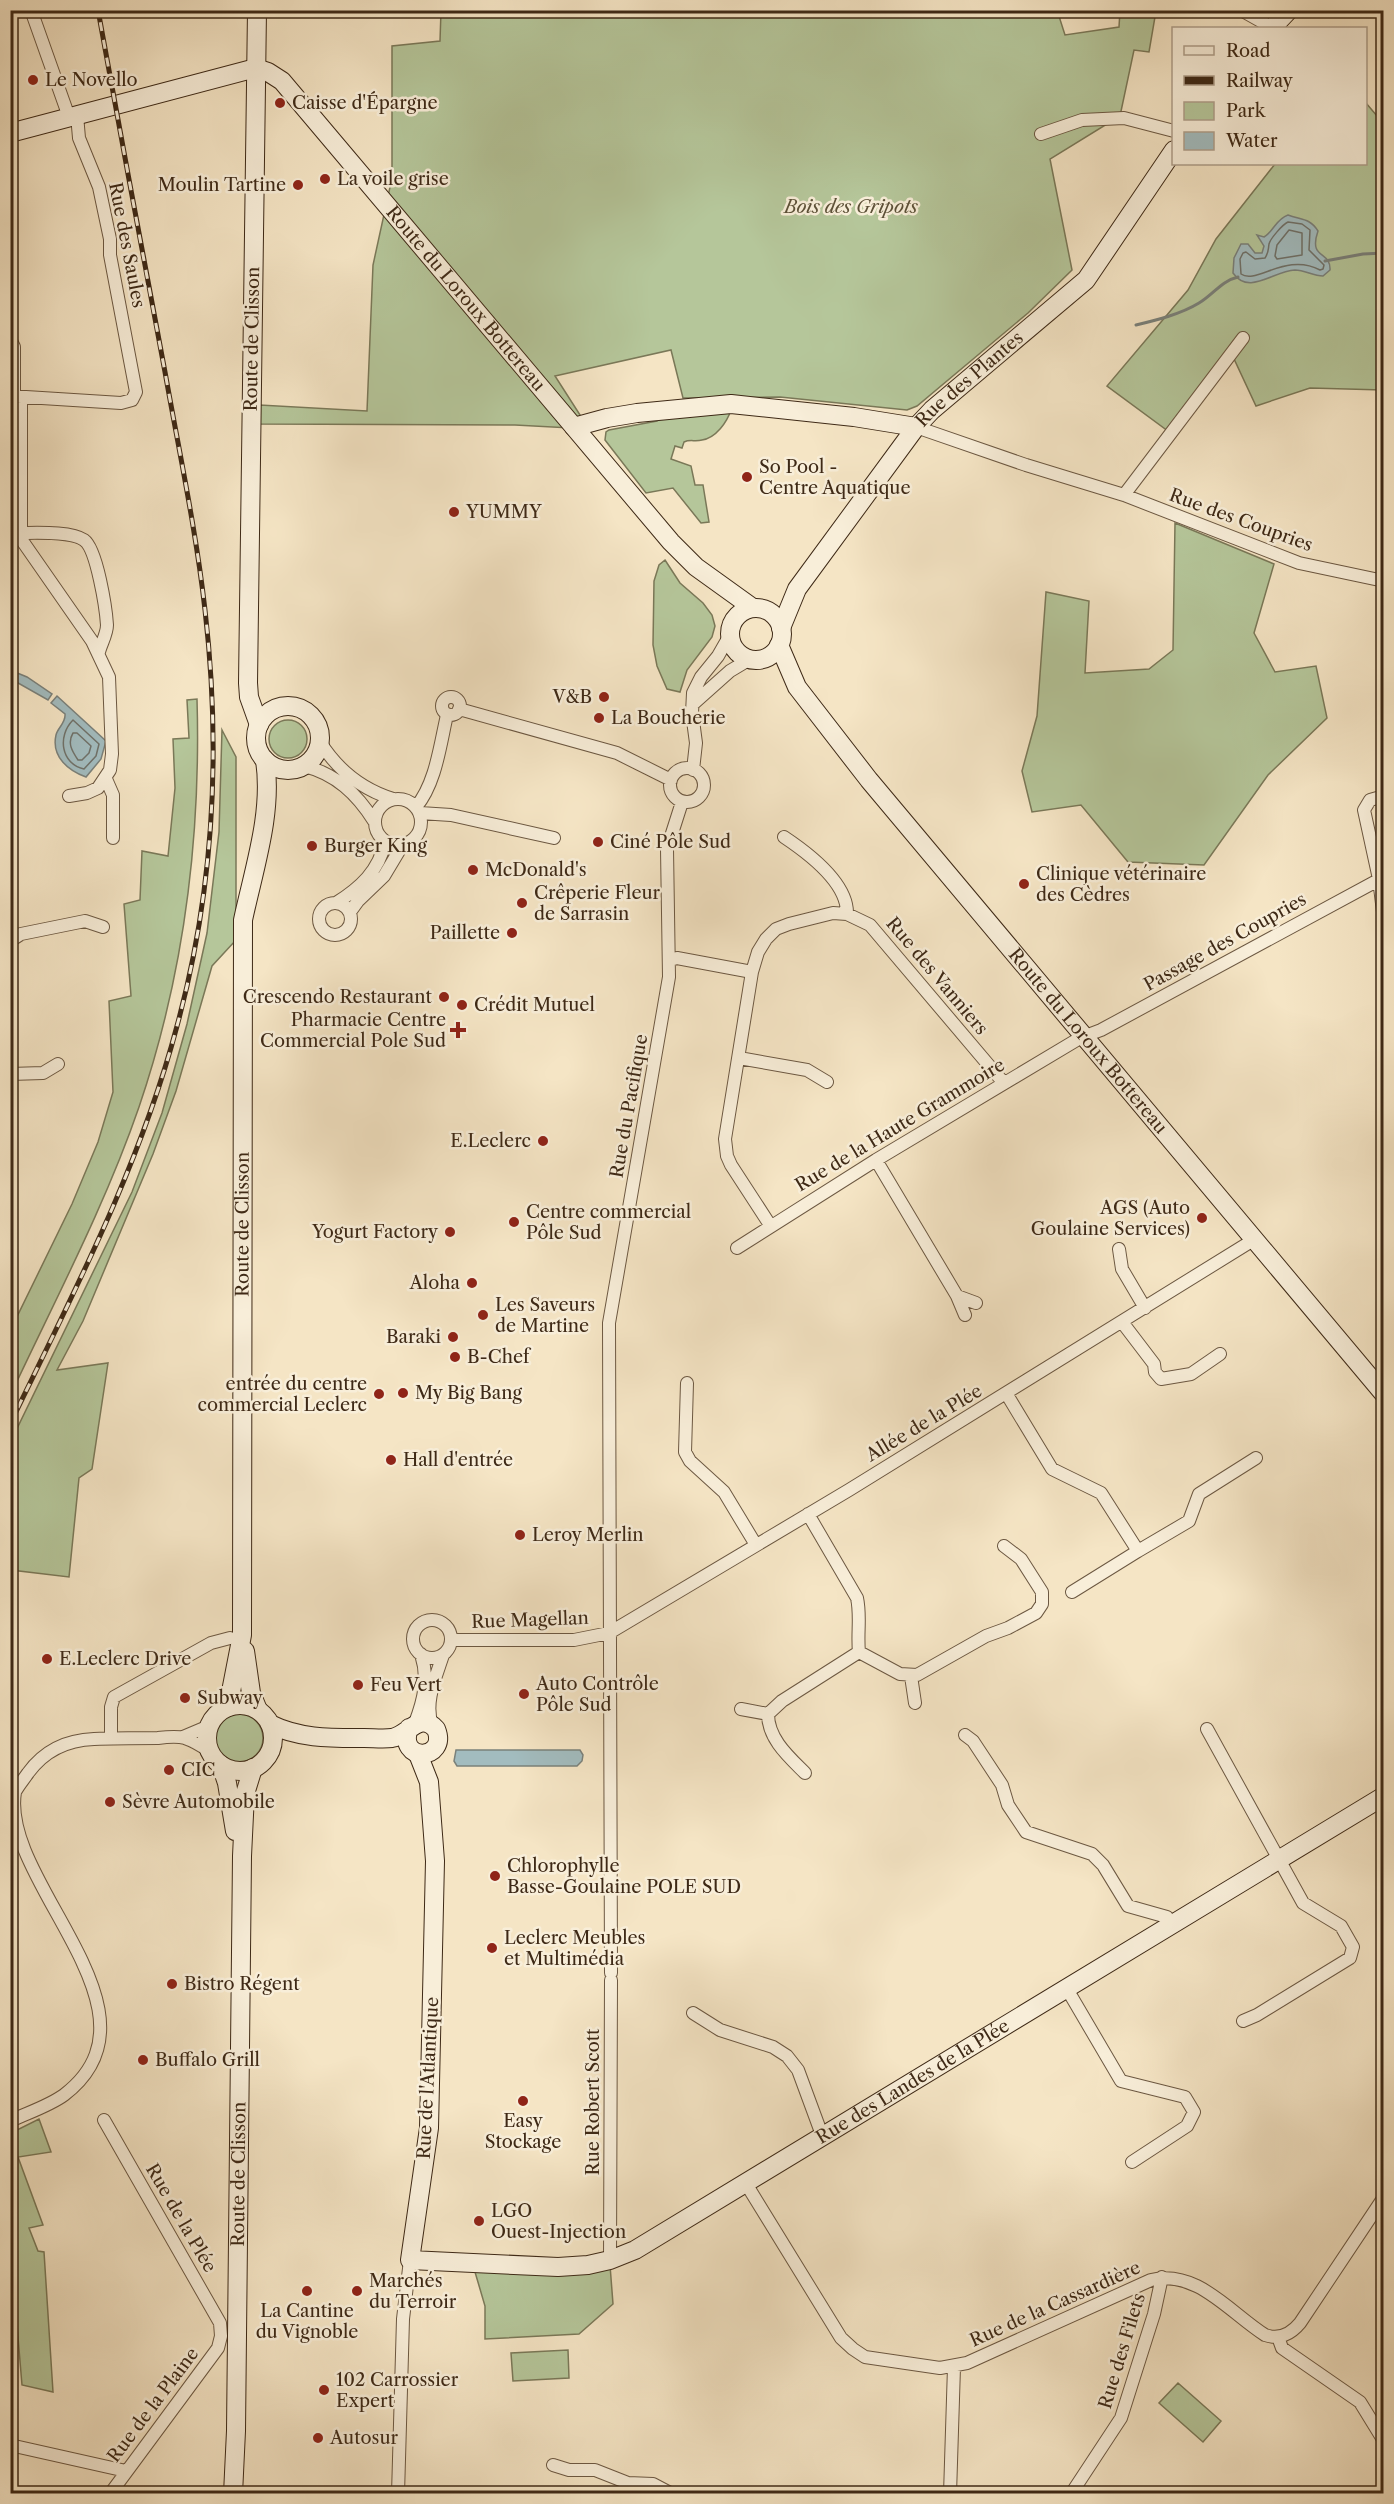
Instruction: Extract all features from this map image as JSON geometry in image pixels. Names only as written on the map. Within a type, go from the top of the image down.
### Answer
[{"type":"main road","name":"Route de Clisson","points":[[257,10],[248,668],[249,697],[259,725]]},
{"type":"main road","points":[[1274,27],[1288,10]]},
{"type":"main road","points":[[10,133],[256,68]]},
{"type":"main road","name":"Route du Loroux Bottereau","points":[[256,68],[282,81],[671,542],[696,567]]},
{"type":"main road","name":"Rue des Plantes","points":[[574,427],[637,413],[732,404],[854,417],[916,427],[932,410],[1086,279],[1172,151]]},
{"type":"main road","points":[[696,567],[698,573],[725,603],[738,653],[753,659],[769,656],[780,637],[797,589],[916,427]]},
{"type":"main road","points":[[696,567],[758,608],[775,615],[780,637]]},
{"type":"main road","points":[[732,627],[746,610],[758,608],[797,589]]},
{"type":"main road","name":"Route du Loroux Bottereau","points":[[780,637],[797,687],[869,780],[1383,1394]]},
{"type":"main road","name":"Route du Loroux Bottereau","points":[[753,659],[776,672],[791,686],[797,687]]},
{"type":"main road","name":"Route de Clisson","points":[[248,668],[261,696],[280,708]]},
{"type":"main road","points":[[296,707],[308,714],[319,731],[320,742],[313,759],[298,768],[280,769],[265,760],[257,744],[259,725],[269,713],[280,708],[296,707]]},
{"type":"main road","name":"Route de Clisson","points":[[228,1707],[236,1636],[243,920],[265,815],[267,789],[265,760]]},
{"type":"main road","name":"Route de Clisson","points":[[265,815],[298,768]]},
{"type":"main road","name":"Route de Clisson","points":[[233,2493],[236,2431],[242,1856],[245,1794],[253,1768],[261,1764],[271,1750],[273,1732],[251,1693],[236,1636]]},
{"type":"main road","points":[[209,1726],[214,1718],[228,1707],[239,1704],[264,1717],[285,1732],[322,1738]]},
{"type":"main road","name":"Route de Clisson","points":[[209,1726],[207,1734],[227,1783],[242,1856]]},
{"type":"main road","points":[[271,1750],[322,1738],[413,1729],[420,1752]]},
{"type":"main road","name":"Rue de l'Atlantique","points":[[410,2260],[429,2128],[435,1861],[429,1782],[420,1752],[438,1740],[436,1729],[413,1729]]},
{"type":"main road","points":[[215,1758],[239,1771],[253,1768]]},
{"type":"main road","name":"Rue des Landes de la Plée","points":[[410,2260],[558,2267],[610,2260],[635,2250],[1383,1796]]},
{"type":"street","name":"Rue des Saules","points":[[15,396],[127,402],[135,397],[136,384],[99,187],[31,10]]},
{"type":"street","points":[[1241,10],[1271,27]]},
{"type":"street","points":[[1041,134],[1083,120],[1124,118],[1172,131]]},
{"type":"street","points":[[1124,495],[1243,338]]},
{"type":"street","points":[[10,339],[14,347],[21,539],[99,652],[109,677],[112,754],[110,770],[98,788],[87,793],[69,796]]},
{"type":"street","name":"Rue des Coupries","points":[[916,427],[1026,465],[1124,495],[1299,563],[1383,581]]},
{"type":"street","points":[[19,532],[70,536],[84,540],[90,545],[96,559],[107,627],[99,652]]},
{"type":"street","points":[[693,770],[696,743],[692,713],[693,693],[696,684],[718,656],[732,627]]},
{"type":"street","points":[[693,704],[721,677],[753,659]]},
{"type":"street","points":[[298,768],[332,777],[353,793],[374,821],[377,833],[386,842],[402,846],[410,843],[419,832],[421,820],[418,810],[432,774],[447,715],[441,708],[442,702],[447,698],[455,698],[459,703],[459,709],[617,753],[671,780]]},
{"type":"street","points":[[320,742],[338,766],[356,781],[378,794],[405,800],[418,810],[554,838]]},
{"type":"street","points":[[681,769],[693,770],[703,780],[702,792],[695,800],[682,801],[672,793],[671,780],[681,769]]},
{"type":"street","points":[[106,779],[113,795],[113,838]]},
{"type":"street","points":[[1383,796],[1370,800],[1364,810],[1381,878],[1383,920]]},
{"type":"street","points":[[374,821],[378,810],[393,799]]},
{"type":"street","name":"Rue du Pacifique","points":[[609,1633],[609,1323],[669,976],[667,849],[682,801]]},
{"type":"street","points":[[770,1225],[727,1156],[725,1139],[752,972],[758,952],[776,929],[833,913],[847,914],[845,896],[812,856],[784,837]]},
{"type":"street","points":[[386,842],[382,858],[374,871],[350,894],[336,903],[326,905],[320,913],[320,922],[327,933],[336,935],[345,931],[350,924],[350,912],[384,876],[402,846]]},
{"type":"street","name":"Passage des Coupries","points":[[1084,1036],[1101,1030],[1381,878]]},
{"type":"street","points":[[336,903],[344,905],[350,912]]},
{"type":"street","name":"Rue des Vanniers","points":[[847,914],[870,924],[1003,1082]]},
{"type":"street","points":[[10,941],[21,934],[85,921],[103,927]]},
{"type":"street","points":[[670,960],[677,958],[752,972]]},
{"type":"street","name":"Rue de la Haute Grammoire","points":[[737,1248],[770,1225],[1003,1082],[1084,1036]]},
{"type":"street","points":[[739,1058],[807,1070],[827,1082]]},
{"type":"street","points":[[10,1074],[44,1073],[58,1064]]},
{"type":"street","points":[[876,1160],[957,1296],[965,1315]]},
{"type":"street","name":"Allée de la Plée","points":[[609,1633],[808,1514],[1255,1239]]},
{"type":"street","points":[[1119,1249],[1122,1269],[1145,1308]]},
{"type":"street","points":[[957,1296],[976,1303]]},
{"type":"street","points":[[1122,1322],[1154,1364],[1155,1372],[1161,1378],[1191,1374],[1220,1354]]},
{"type":"street","points":[[687,1383],[685,1452],[690,1461],[724,1492],[756,1545]]},
{"type":"street","points":[[1006,1393],[1052,1469],[1101,1492],[1137,1551]]},
{"type":"street","points":[[1072,1592],[1189,1521],[1199,1494],[1256,1458]]},
{"type":"street","points":[[808,1514],[857,1598],[860,1610],[857,1638],[859,1652]]},
{"type":"street","points":[[859,1652],[900,1674],[911,1676],[924,1672],[986,1636],[1008,1628],[1036,1613],[1042,1604],[1041,1593],[1021,1559],[1004,1546]]},
{"type":"street","points":[[435,1620],[442,1623],[450,1633],[451,1640],[449,1648],[443,1655],[430,1695],[429,1708],[413,1729],[422,1704],[426,1679],[421,1654],[415,1646],[414,1636],[422,1623],[435,1620]]},
{"type":"street","name":"Rue Magellan","points":[[451,1640],[574,1640],[609,1633]]},
{"type":"street","name":"Rue Robert Scott","points":[[609,1633],[610,2260]]},
{"type":"street","points":[[111,1738],[111,1707],[114,1697],[211,1643],[236,1636]]},
{"type":"street","points":[[805,1773],[783,1750],[768,1725],[768,1714],[782,1701],[859,1652]]},
{"type":"street","points":[[421,1654],[431,1658],[443,1655]]},
{"type":"street","points":[[911,1676],[915,1703]]},
{"type":"street","points":[[741,1709],[768,1714]]},
{"type":"street","points":[[10,2121],[62,2096],[77,2083],[96,2048],[98,2023],[95,2000],[83,1974],[16,1846],[12,1811],[16,1791],[32,1767],[52,1749],[83,1739],[183,1737],[209,1726]]},
{"type":"street","points":[[1207,1729],[1303,1903],[1341,1926],[1352,1942],[1350,1958],[1257,2015],[1243,2021]]},
{"type":"street","points":[[965,1735],[973,1741],[1002,1785],[1008,1805],[1026,1832],[1092,1854],[1103,1865],[1128,1906],[1167,1917],[1173,1925]]},
{"type":"street","points":[[183,1737],[215,1758]]},
{"type":"street","points":[[1067,1989],[1121,2081],[1185,2097],[1194,2112],[1187,2126],[1132,2162]]},
{"type":"street","points":[[693,2013],[720,2030],[773,2047],[787,2056],[798,2070],[822,2135]]},
{"type":"street","name":"Rue de la Plée","points":[[104,2120],[220,2323],[221,2336]]},
{"type":"street","name":"Rue de la Cassardière","points":[[745,2182],[841,2337],[865,2357],[940,2368],[954,2367],[968,2363],[1162,2277],[1178,2278],[1196,2284],[1260,2331],[1278,2337]]},
{"type":"street","points":[[1383,2198],[1294,2331],[1278,2337],[1282,2348],[1360,2402],[1383,2441]]},
{"type":"street","name":"Rue de l'Atlantique","points":[[398,2493],[403,2319],[410,2260]]},
{"type":"street","name":"Rue des Filets","points":[[1071,2493],[1121,2418],[1154,2314],[1162,2277]]},
{"type":"street","name":"Rue de la Plaine","points":[[110,2493],[218,2348],[221,2336]]},
{"type":"street","points":[[950,2493],[954,2367]]},
{"type":"street","points":[[10,2445],[126,2471]]},
{"type":"street","points":[[553,2465],[569,2470],[595,2470],[628,2483],[653,2484],[672,2493]]},
{"type":"green space","name":"Bois des Gripots","points":[[1057,10],[1065,35],[1119,27],[1120,11],[1156,11],[1149,52],[1134,50],[1120,116],[1050,159],[1072,270],[1028,313],[917,406],[907,410],[780,397],[683,398],[671,350],[555,376],[589,429],[515,425],[260,424],[260,405],[367,411],[373,265],[392,178],[392,46],[440,41],[441,11]]},
{"type":"green space","points":[[1367,104],[1383,123],[1383,390],[1310,388],[1256,406],[1234,359],[1172,434],[1107,386],[1188,290],[1216,239],[1274,165],[1367,165]]},
{"type":"green space","points":[[731,410],[716,433],[707,439],[684,442],[682,448],[675,446],[671,459],[691,466],[695,485],[703,485],[709,522],[701,523],[673,488],[646,493],[605,440],[606,432],[609,430],[659,419]]},
{"type":"green space","points":[[1175,523],[1274,564],[1254,633],[1275,672],[1316,666],[1327,718],[1268,775],[1204,865],[1128,862],[1081,805],[1032,812],[1022,771],[1037,716],[1046,592],[1089,601],[1085,673],[1149,669],[1173,650]]},
{"type":"green space","points":[[665,560],[680,583],[703,603],[712,615],[715,626],[712,637],[687,670],[680,692],[667,689],[657,666],[653,645],[654,581],[659,565]]},
{"type":"green space","points":[[197,699],[196,803],[186,906],[168,1007],[155,1057],[126,1144],[111,1180],[11,1394],[11,1329],[72,1204],[98,1142],[113,1092],[109,1001],[131,996],[124,904],[140,900],[142,851],[168,856],[175,788],[173,739],[189,738],[187,700]]},
{"type":"green space","points":[[288,720],[302,725],[307,739],[302,753],[288,758],[274,753],[269,739],[274,725]]},
{"type":"green space","points":[[222,730],[236,757],[236,940],[212,966],[176,1091],[153,1154],[83,1321],[57,1370],[108,1363],[92,1469],[79,1478],[69,1577],[11,1570],[10,1443],[132,1192],[162,1113],[187,1024],[207,933],[219,832]]},
{"type":"green space","points":[[239,1714],[256,1721],[263,1738],[256,1755],[239,1762],[222,1755],[215,1738],[222,1721]]},
{"type":"green space","points":[[39,2119],[51,2152],[18,2157],[43,2225],[29,2228],[38,2251],[44,2252],[53,2392],[22,2385],[11,2265],[11,2133]]},
{"type":"green space","points":[[610,2265],[613,2304],[579,2334],[485,2339],[485,2306],[475,2272],[569,2273]]},
{"type":"green space","points":[[568,2350],[569,2378],[513,2381],[511,2353]]},
{"type":"green space","points":[[1178,2383],[1221,2421],[1203,2442],[1159,2403]]},
{"type":"water","points":[[1288,215],[1315,227],[1318,231],[1316,247],[1327,260],[1330,270],[1323,276],[1295,270],[1254,282],[1239,280],[1233,273],[1234,258],[1241,244],[1248,244],[1255,253],[1262,253],[1264,246],[1257,235],[1264,237]]},
{"type":"water","points":[[10,670],[27,677],[52,694],[48,700],[11,679]]},
{"type":"water","points":[[57,696],[106,741],[101,759],[86,777],[68,767],[56,750],[56,735],[65,717],[65,714],[51,703]]},
{"type":"water","points":[[456,1750],[580,1750],[583,1755],[582,1761],[577,1766],[457,1766],[454,1761]]},
{"type":"waterway","points":[[1325,261],[1363,254],[1384,253]]},
{"type":"waterway","points":[[1136,325],[1192,307],[1227,281],[1238,277]]},
{"type":"railway","points":[[10,1424],[125,1179],[162,1078],[177,1026],[199,923],[211,819],[213,715],[205,610],[197,550],[98,10]]},
{"type":"place","name":"Le Novello","points":[[33,80]]},
{"type":"place","name":"Caisse d'Épargne","points":[[280,103]]},
{"type":"place","name":"La voile grise","points":[[325,179]]},
{"type":"place","name":"Moulin Tartine","points":[[298,185]]},
{"type":"place","name":"So Pool - Centre Aquatique","points":[[747,477]]},
{"type":"place","name":"YUMMY","points":[[454,512]]},
{"type":"place","name":"V&B","points":[[604,697]]},
{"type":"place","name":"La Boucherie","points":[[599,718]]},
{"type":"place","name":"Ciné Pôle Sud","points":[[598,842]]},
{"type":"place","name":"Burger King","points":[[312,846]]},
{"type":"place","name":"McDonald's","points":[[473,870]]},
{"type":"place","name":"Clinique vétérinaire des Cèdres","points":[[1024,884]]},
{"type":"place","name":"Crêperie Fleur de Sarrasin","points":[[522,903]]},
{"type":"place","name":"Paillette","points":[[512,933]]},
{"type":"place","name":"Crescendo Restaurant","points":[[444,997]]},
{"type":"place","name":"Crédit Mutuel","points":[[462,1005]]},
{"type":"place","name":"Pharmacie Centre Commercial Pole Sud","points":[[458,1030]]},
{"type":"place","name":"E.Leclerc","points":[[543,1141]]},
{"type":"place","name":"AGS (Auto Goulaine Services)","points":[[1202,1218]]},
{"type":"place","name":"Centre commercial Pôle Sud","points":[[514,1222]]},
{"type":"place","name":"Yogurt Factory","points":[[450,1232]]},
{"type":"place","name":"Aloha","points":[[472,1283]]},
{"type":"place","name":"Les Saveurs de Martine","points":[[483,1315]]},
{"type":"place","name":"Baraki","points":[[453,1337]]},
{"type":"place","name":"B-Chef","points":[[455,1357]]},
{"type":"place","name":"My Big Bang","points":[[403,1393]]},
{"type":"place","name":"entrée du centre commercial Leclerc","points":[[379,1394]]},
{"type":"place","name":"Hall d'entrée","points":[[391,1460]]},
{"type":"place","name":"Leroy Merlin","points":[[520,1535]]},
{"type":"place","name":"E.Leclerc Drive","points":[[47,1659]]},
{"type":"place","name":"Feu Vert","points":[[358,1685]]},
{"type":"place","name":"Auto Contrôle Pôle Sud","points":[[524,1694]]},
{"type":"place","name":"Subway","points":[[185,1698]]},
{"type":"place","name":"CIC","points":[[169,1770]]},
{"type":"place","name":"Sèvre Automobile","points":[[110,1802]]},
{"type":"place","name":"Chlorophylle Basse-Goulaine POLE SUD","points":[[495,1876]]},
{"type":"place","name":"Leclerc Meubles et Multimédia","points":[[492,1948]]},
{"type":"place","name":"Bistro Régent","points":[[172,1984]]},
{"type":"place","name":"Buffalo Grill","points":[[143,2060]]},
{"type":"place","name":"Easy Stockage","points":[[523,2101]]},
{"type":"place","name":"LGO Ouest-Injection","points":[[479,2221]]},
{"type":"place","name":"La Cantine du Vignoble","points":[[307,2291]]},
{"type":"place","name":"Marchés du Terroir","points":[[357,2291]]},
{"type":"place","name":"102 Carrossier Expert","points":[[324,2390]]},
{"type":"place","name":"Autosur","points":[[318,2438]]}]
